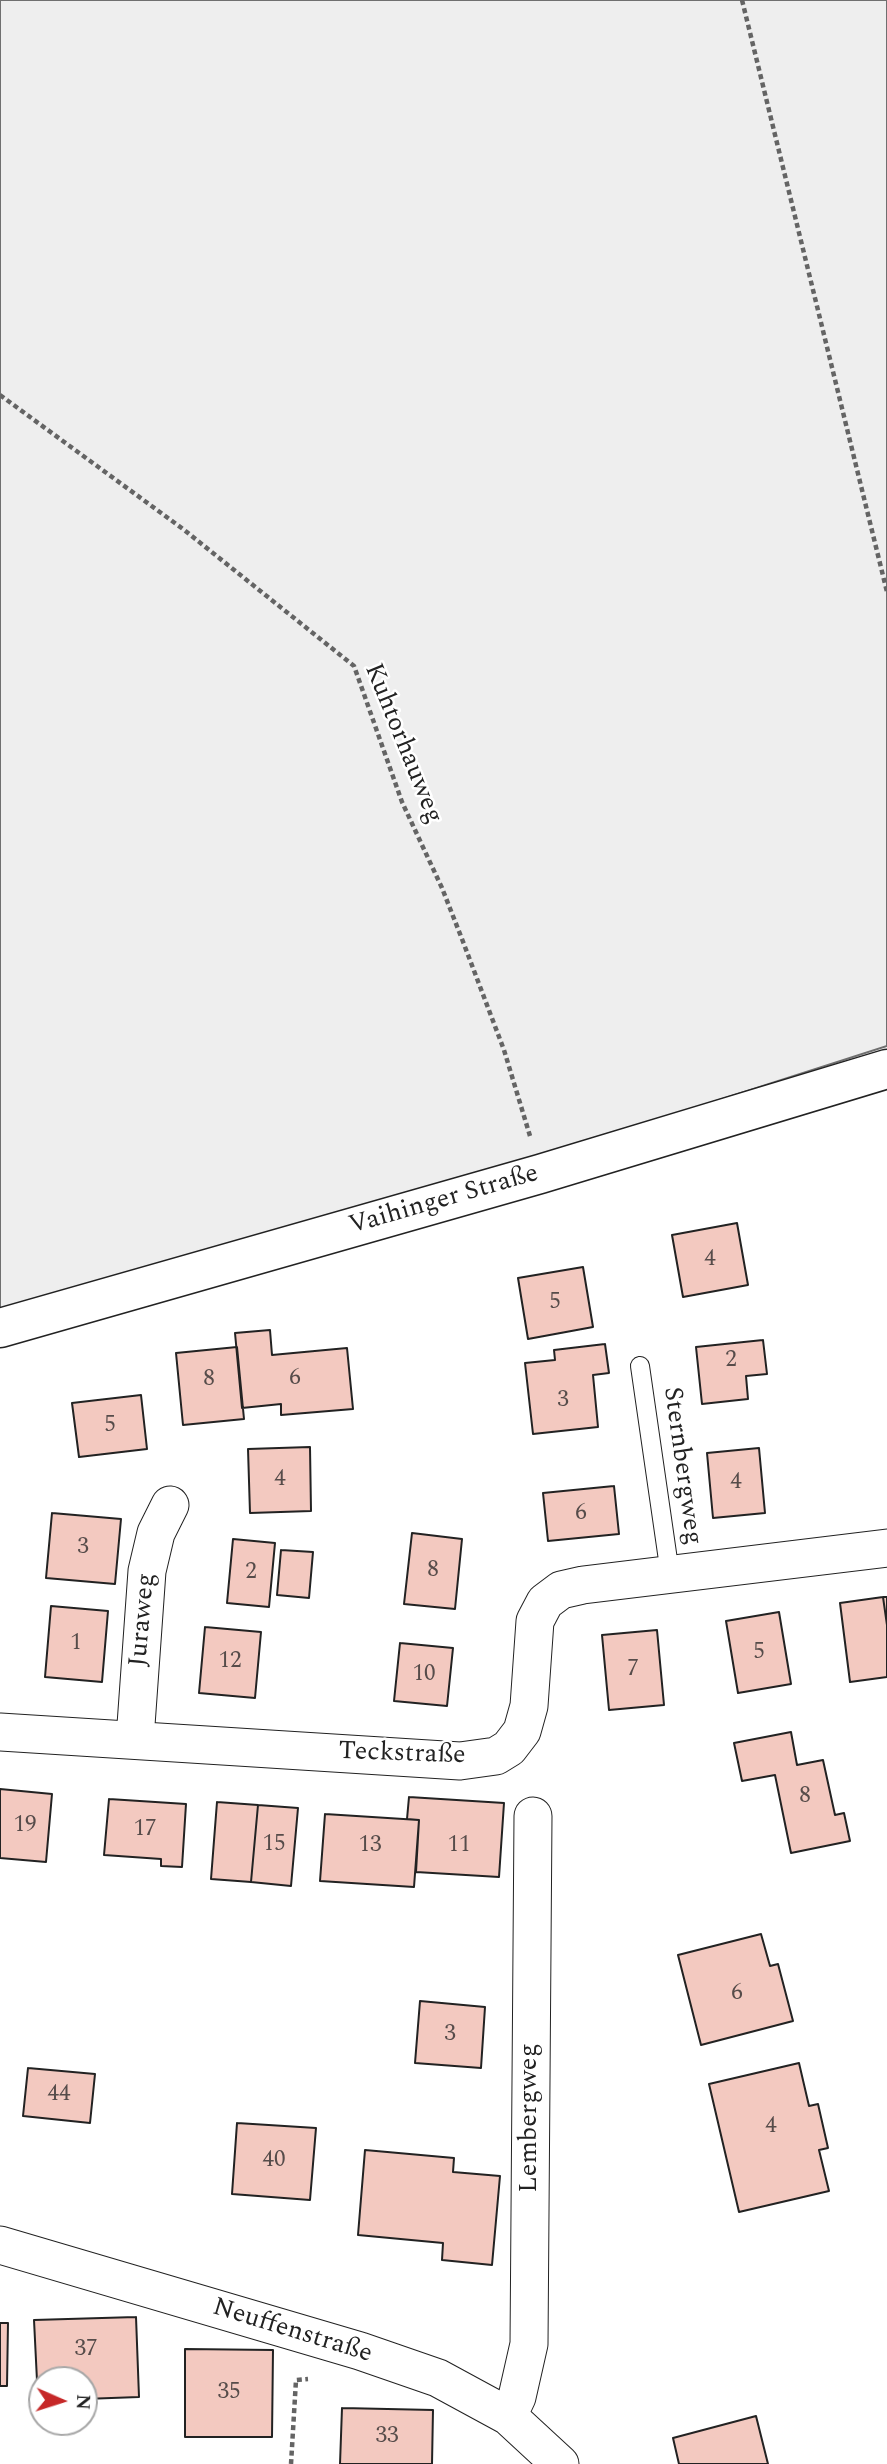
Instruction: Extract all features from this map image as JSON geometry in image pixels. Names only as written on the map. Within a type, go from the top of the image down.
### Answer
[{"type":"main road","name":"Vaihinger Straße","points":[[0,1328],[540,1174],[887,1069]]},
{"type":"street","name":"Juraweg","points":[[135,1739],[147,1571],[156,1533],[170,1505]]},
{"type":"street","name":"Teckstraße","points":[[0,1732],[460,1761],[496,1756],[509,1748],[522,1731],[529,1706],[535,1621],[545,1602],[561,1590],[583,1585],[887,1548]]},
{"type":"street","name":"Lembergweg","points":[[508,2416],[517,2397],[529,2344],[533,1816]]},
{"type":"street","name":"Neuffenstraße","points":[[0,2245],[360,2351],[438,2378],[508,2416],[560,2464]]},
{"type":"lane","name":"Sternbergweg","points":[[640,1366],[670,1574]]},
{"type":"path","points":[[742,0],[887,593]]},
{"type":"path","name":"Kuhtorhauweg","points":[[0,395],[183,529],[354,666],[402,802],[447,900],[504,1050],[523,1107],[540,1174]]},
{"type":"path","points":[[291,2464],[296,2380]]},
{"type":"shaded area","points":[[0,0],[887,0],[887,1046],[657,1120],[0,1317]]},
{"type":"building","points":[[737,1223],[748,1285],[683,1297],[672,1235]]},
{"type":"building","points":[[583,1267],[593,1327],[528,1339],[518,1278]]},
{"type":"building","points":[[270,1330],[272,1355],[347,1348],[353,1409],[281,1415],[281,1404],[242,1408],[235,1333]]},
{"type":"building","points":[[763,1340],[767,1374],[746,1376],[748,1399],[702,1404],[696,1347]]},
{"type":"building","points":[[605,1344],[609,1373],[593,1375],[598,1427],[533,1434],[525,1363],[555,1360],[554,1350]]},
{"type":"building","points":[[237,1347],[244,1419],[183,1425],[176,1353]]},
{"type":"building","points":[[141,1395],[147,1449],[79,1457],[72,1403]]},
{"type":"building","points":[[310,1447],[311,1511],[250,1513],[248,1449]]},
{"type":"building","points":[[759,1448],[765,1513],[713,1518],[707,1453]]},
{"type":"building","points":[[614,1486],[619,1534],[548,1541],[543,1493]]},
{"type":"building","points":[[52,1513],[121,1519],[115,1584],[46,1578]]},
{"type":"building","points":[[412,1533],[462,1539],[455,1609],[404,1604]]},
{"type":"building","points":[[233,1539],[275,1543],[269,1607],[227,1603]]},
{"type":"building","points":[[281,1550],[313,1552],[309,1598],[277,1595]]},
{"type":"building","points":[[883,1597],[887,1597],[887,1625]]},
{"type":"building","points":[[883,1597],[887,1625],[887,1677],[850,1682],[840,1603]]},
{"type":"building","points":[[51,1606],[108,1611],[102,1682],[45,1677]]},
{"type":"building","points":[[779,1612],[791,1684],[738,1693],[726,1621]]},
{"type":"building","points":[[205,1627],[261,1632],[255,1698],[199,1693]]},
{"type":"building","points":[[657,1630],[664,1705],[609,1710],[602,1635]]},
{"type":"building","points":[[400,1643],[453,1648],[447,1706],[394,1701]]},
{"type":"building","points":[[791,1732],[797,1765],[823,1760],[835,1815],[844,1813],[850,1841],[791,1853],[775,1775],[742,1781],[734,1743]]},
{"type":"building","points":[[0,1789],[52,1794],[46,1862],[0,1858]]},
{"type":"building","points":[[409,1797],[504,1803],[499,1877],[416,1872],[419,1820],[407,1819]]},
{"type":"building","points":[[109,1799],[186,1804],[182,1867],[161,1866],[161,1859],[104,1855]]},
{"type":"building","points":[[217,1802],[258,1805],[251,1882],[211,1879]]},
{"type":"building","points":[[258,1805],[298,1808],[291,1886],[251,1882]]},
{"type":"building","points":[[325,1814],[419,1820],[414,1887],[320,1881]]},
{"type":"building","points":[[761,1934],[770,1966],[778,1964],[793,2021],[701,2045],[678,1955]]},
{"type":"building","points":[[420,2001],[485,2007],[481,2068],[415,2063]]},
{"type":"building","points":[[799,2063],[809,2106],[818,2104],[828,2148],[819,2150],[829,2191],[739,2212],[709,2084]]},
{"type":"building","points":[[28,2068],[95,2074],[90,2123],[23,2116]]},
{"type":"building","points":[[237,2123],[316,2128],[310,2200],[232,2194]]},
{"type":"building","points":[[365,2150],[454,2158],[453,2172],[500,2176],[492,2265],[442,2260],[443,2243],[358,2235]]},
{"type":"building","points":[[136,2317],[139,2397],[98,2398],[98,2366],[36,2366],[34,2320]]},
{"type":"building","points":[[0,2323],[8,2323],[7,2386],[0,2386]]},
{"type":"building","points":[[185,2349],[273,2350],[272,2437],[185,2437]]},
{"type":"building","points":[[342,2408],[433,2410],[432,2464],[340,2464]]},
{"type":"building","points":[[756,2416],[768,2464],[679,2464],[673,2438]]}]
